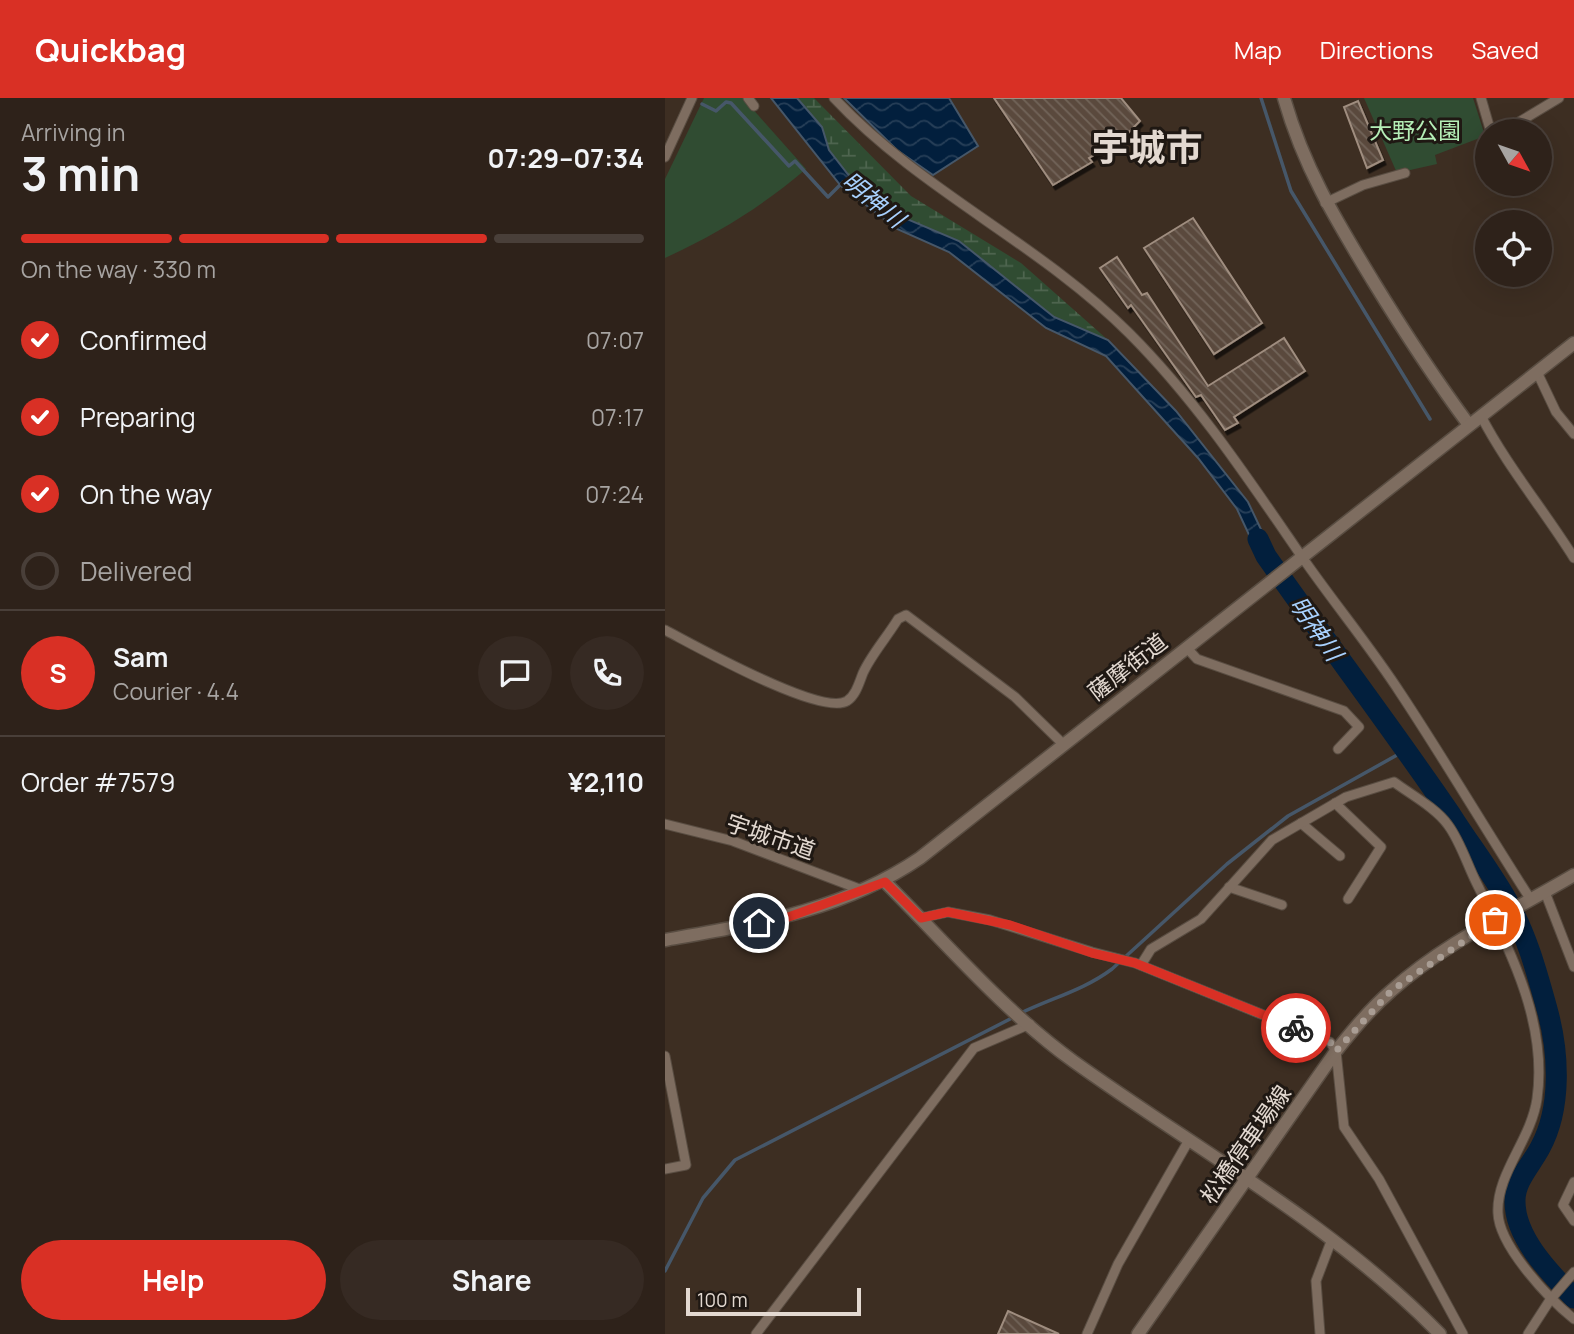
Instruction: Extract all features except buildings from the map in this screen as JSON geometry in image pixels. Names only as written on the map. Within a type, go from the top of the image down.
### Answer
[{"type":"street","points":[[665,157],[692,98]]},
{"type":"street","points":[[834,98],[904,163],[1030,248],[1128,331],[1168,373],[1245,469],[1300,559],[1400,693],[1526,903]]},
{"type":"street","points":[[1284,98],[1300,148],[1325,202],[1404,331],[1469,425]]},
{"type":"street","points":[[1481,98],[1487,119]]},
{"type":"street","points":[[1524,119],[1559,98]]},
{"type":"street","points":[[1325,202],[1363,185],[1405,173]]},
{"type":"street","name":"薩摩街道","points":[[665,940],[783,919],[885,882],[920,858],[1574,343]]},
{"type":"street","points":[[1537,372],[1556,412],[1574,434]]},
{"type":"street","points":[[1481,416],[1499,450],[1543,508],[1574,558]]},
{"type":"street","points":[[665,630],[762,681],[830,703],[842,704],[851,699],[865,669],[898,619],[906,615],[1007,690],[1062,744]]},
{"type":"street","points":[[1186,647],[1197,659],[1344,711],[1359,727],[1339,749]]},
{"type":"street","points":[[1138,964],[1151,949],[1201,919],[1272,840],[1335,803],[1394,782],[1447,823],[1499,918],[1533,1016],[1538,1062],[1537,1098],[1530,1131],[1499,1192],[1498,1216],[1508,1240],[1551,1299],[1574,1319]]},
{"type":"street","points":[[1335,803],[1381,847],[1348,899]]},
{"type":"street","points":[[1301,823],[1340,856]]},
{"type":"street","name":"宇城市道","points":[[665,824],[733,841],[862,890]]},
{"type":"street","name":"松橋停車場線","points":[[1138,1334],[1336,1051],[1364,1017],[1400,983],[1499,918],[1574,875]]},
{"type":"street","points":[[885,882],[1027,1022],[1071,1060],[1332,1240],[1401,1295],[1440,1334]]},
{"type":"street","points":[[1229,887],[1282,905]]},
{"type":"street","points":[[1545,892],[1574,967]]},
{"type":"street","points":[[921,918],[948,912],[991,920],[1092,953],[1138,964],[1330,1042],[1336,1051],[1344,1127],[1379,1179],[1463,1334]]},
{"type":"street","points":[[756,1334],[974,1048],[1027,1022]]},
{"type":"street","points":[[665,1056],[686,1165],[665,1170]]},
{"type":"street","points":[[1087,1334],[1118,1264],[1189,1140]]},
{"type":"street","points":[[1574,1181],[1563,1205],[1574,1221]]},
{"type":"street","points":[[1320,1334],[1316,1281],[1332,1240]]},
{"type":"street","points":[[1528,1334],[1571,1275]]},
{"type":"green space","points":[[704,98],[743,98],[806,169],[739,218],[665,258],[665,179]]},
{"type":"green space","points":[[797,98],[814,98],[911,196],[1021,263],[1108,340],[1054,317],[959,241],[902,217],[850,177],[829,150],[822,127]]},
{"type":"green space","name":"大野公園","points":[[1364,98],[1473,98],[1480,119],[1475,119],[1475,140],[1435,155],[1437,164],[1397,173]]},
{"type":"water","points":[[771,98],[797,98],[822,127],[829,150],[850,177],[902,217],[959,241],[1054,317],[1108,340],[1176,411],[1248,502],[1276,561],[1264,567],[1237,509],[1198,458],[1106,356],[1046,328],[949,252],[897,229],[841,186]]},
{"type":"water","points":[[844,98],[949,98],[978,146],[933,175],[897,150]]},
{"type":"waterway","points":[[1261,98],[1291,191],[1430,419]]},
{"type":"waterway","points":[[702,104],[716,111],[726,102],[731,103],[789,166],[795,161],[828,197],[843,182]]},
{"type":"waterway","name":"明神川","points":[[1258,539],[1266,556],[1451,815],[1502,893],[1521,929],[1551,1026],[1556,1080],[1547,1132],[1518,1186],[1516,1214],[1535,1254],[1574,1298]]},
{"type":"waterway","points":[[1021,1013],[1079,988],[1112,969],[1227,864],[1288,816],[1406,750]]},
{"type":"waterway","points":[[665,1271],[703,1198],[735,1160],[1014,1017]]},
{"type":"way so far","points":[[1296,1028],[1330,1042],[1336,1051],[1364,1017],[1410,975],[1495,920]]},
{"type":"district","name":"宇城市","points":[[1147,147]]},
{"type":"route","points":[[759,923],[783,919],[885,882],[921,918],[948,912],[1010,925],[1092,953],[1135,963],[1296,1028]]}]
